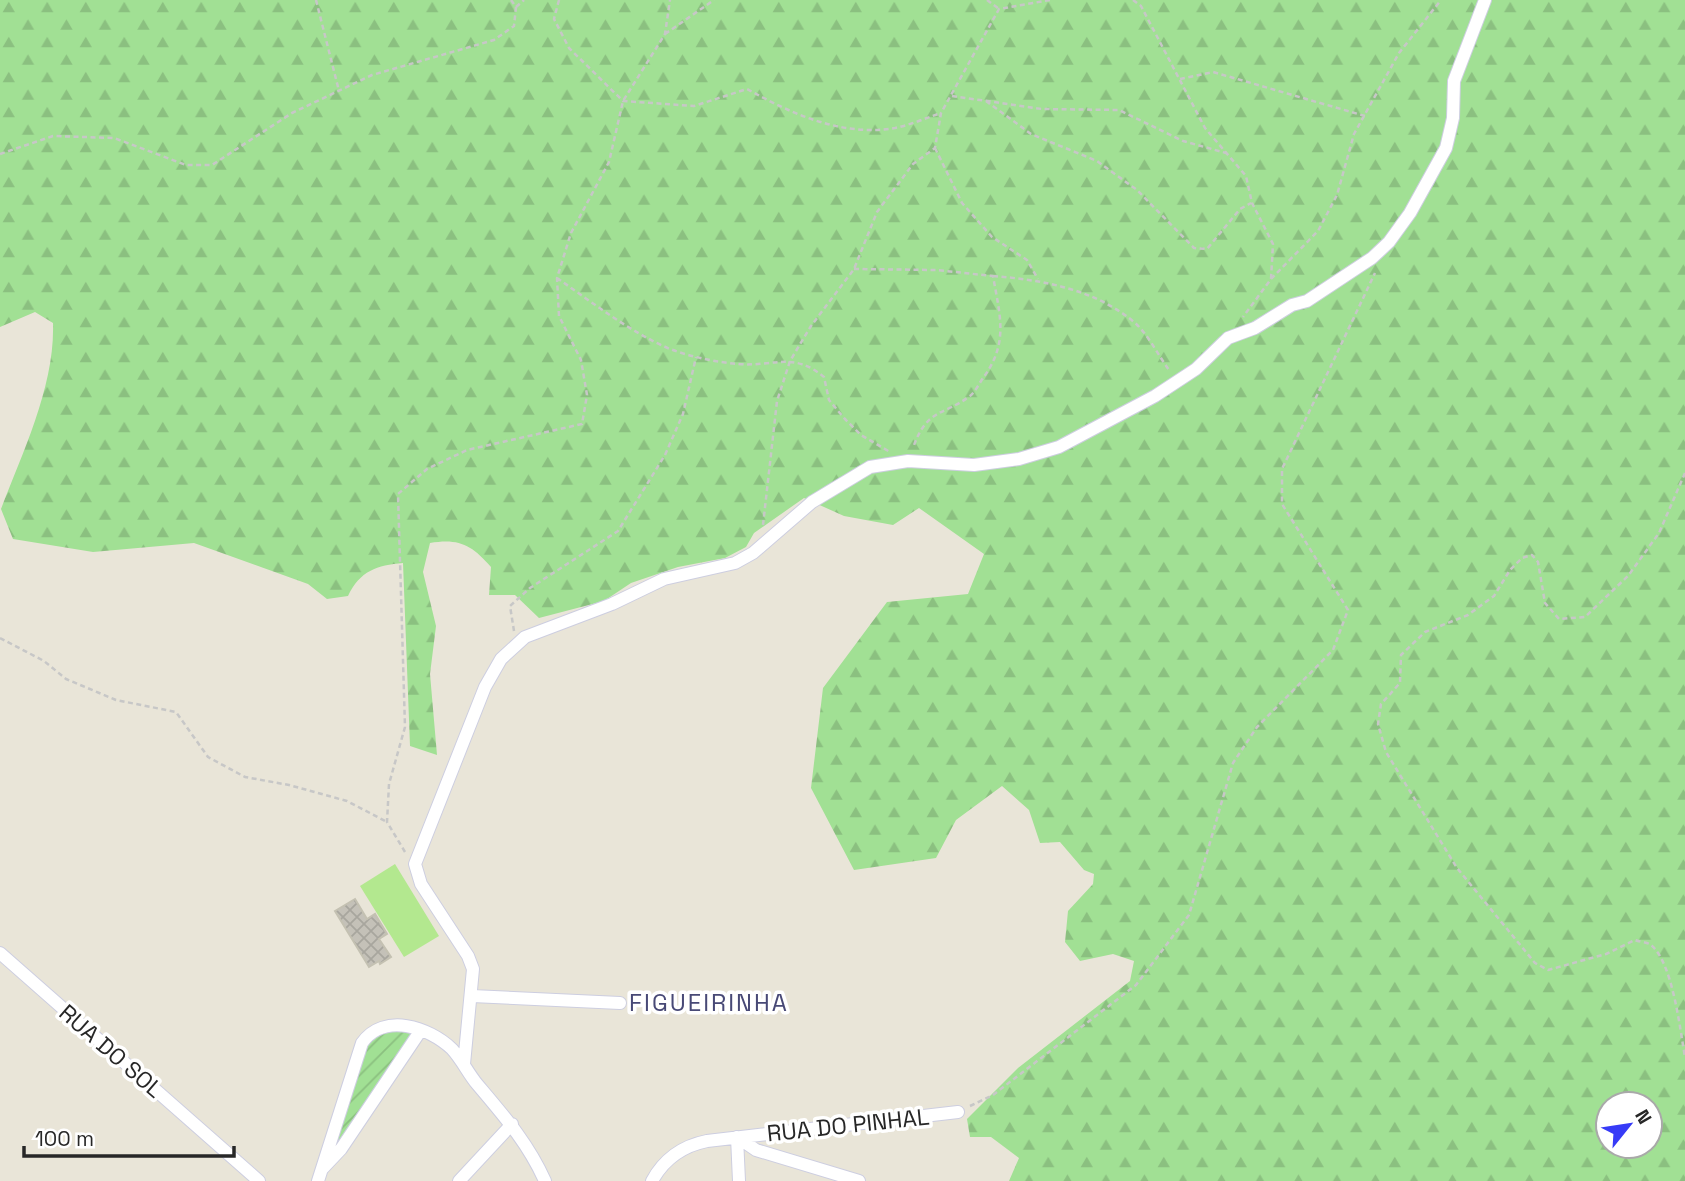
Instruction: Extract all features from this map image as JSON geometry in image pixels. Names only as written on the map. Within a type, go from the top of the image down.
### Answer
[{"type":"street","points":[[464,1064],[474,976],[471,963],[421,884],[415,864],[485,687],[501,659],[517,643],[534,632],[600,609],[664,579],[734,563],[761,546],[832,488],[870,467],[903,462],[974,466],[1019,459],[1070,442],[1177,382],[1196,369],[1228,338],[1255,328],[1292,305],[1307,301],[1372,258],[1389,242],[1410,214],[1446,148],[1453,118],[1454,81],[1485,0]]},
{"type":"street","name":"RUA DO SOL","points":[[0,953],[255,1180]]},
{"type":"street","points":[[472,996],[620,1003]]},
{"type":"street","points":[[321,1175],[328,1144],[362,1044],[371,1033],[384,1027],[405,1026],[421,1030],[443,1041],[464,1064],[512,1124],[545,1181]]},
{"type":"street","points":[[321,1175],[421,1030]]},
{"type":"street","name":"RUA DO PINHAL","points":[[652,1181],[668,1159],[681,1150],[706,1141],[958,1112]]},
{"type":"street","points":[[459,1181],[512,1124]]},
{"type":"street","points":[[737,1138],[739,1181]]},
{"type":"street","points":[[737,1138],[756,1150],[859,1181]]},
{"type":"path","points":[[316,0],[339,91]]},
{"type":"path","points":[[0,154],[53,136],[114,138],[186,165],[212,166],[292,113],[372,75],[494,40],[514,26],[516,7],[511,0]]},
{"type":"path","points":[[516,7],[524,0]]},
{"type":"path","points":[[559,0],[554,19],[569,48],[623,100],[694,106],[747,89],[781,108],[844,130],[895,128],[942,113]]},
{"type":"path","points":[[387,822],[389,784],[405,727],[398,494],[428,469],[467,450],[582,424],[587,395],[581,360],[559,316],[557,278],[571,233],[609,162],[623,100],[664,34],[670,0]]},
{"type":"path","points":[[664,34],[713,0]]},
{"type":"path","points":[[988,0],[999,9]]},
{"type":"path","points":[[1038,279],[1027,260],[992,237],[962,203],[935,148],[942,113],[985,29],[999,9],[1050,0]]},
{"type":"path","points":[[1133,0],[1141,6],[1205,128],[1246,176],[1252,203],[1273,244],[1271,279]]},
{"type":"path","points":[[1242,318],[1271,279],[1318,231],[1337,195],[1354,134],[1399,53],[1441,0]]},
{"type":"path","points":[[1180,79],[1213,72],[1365,116]]},
{"type":"path","points":[[952,96],[1042,109],[1119,110],[1182,141],[1227,153]]},
{"type":"path","points":[[986,101],[1031,134],[1097,161],[1137,190],[1194,248],[1207,249],[1240,209],[1252,203]]},
{"type":"path","points":[[761,546],[777,401],[790,361],[811,326],[854,269],[877,212],[913,164],[935,148]]},
{"type":"path","points":[[958,1112],[993,1095],[1136,985],[1189,915],[1233,763],[1257,727],[1333,650],[1348,610],[1282,504],[1282,470],[1377,267]]},
{"type":"path","points":[[854,269],[936,270],[1038,279],[1082,292],[1135,323],[1177,382]]},
{"type":"path","points":[[557,278],[626,325],[669,349],[696,357],[739,364],[800,361],[824,377],[829,400],[861,435],[889,450],[903,462],[918,435],[937,411],[970,395],[997,359],[1002,329],[993,276]]},
{"type":"path","points":[[517,643],[509,606],[530,588],[618,531],[647,488],[683,414],[696,357]]},
{"type":"path","points":[[1685,473],[1659,533],[1628,576],[1585,617],[1559,619],[1545,603],[1538,562],[1532,555],[1522,558],[1510,570],[1494,596],[1468,615],[1425,632],[1401,655],[1399,683],[1381,704],[1378,724],[1386,752],[1457,868],[1535,963],[1548,970],[1606,954],[1635,940],[1651,945],[1662,962],[1669,982],[1685,1057]]},
{"type":"path","points":[[0,638],[44,661],[66,679],[116,700],[176,712],[208,757],[245,777],[289,785],[347,801],[387,822],[403,850],[415,864]]},
{"type":"green space","points":[[0,0],[1685,0],[1685,1181],[1009,1181],[1019,1158],[991,1137],[970,1137],[967,1119],[1018,1068],[1130,981],[1134,961],[1113,954],[1080,961],[1065,942],[1068,911],[1093,884],[1094,874],[1084,870],[1060,842],[1040,843],[1029,810],[1002,786],[956,820],[936,858],[854,870],[811,788],[823,688],[887,602],[968,594],[984,554],[919,508],[893,525],[844,516],[804,498],[754,533],[746,547],[725,558],[678,567],[631,583],[604,601],[539,618],[515,595],[489,595],[491,567],[471,548],[449,542],[430,543],[423,572],[436,626],[430,674],[437,755],[410,746],[403,563],[385,565],[370,571],[358,581],[348,596],[327,599],[308,584],[194,543],[93,552],[13,539],[1,509],[36,418],[49,370],[52,347],[53,323],[35,312],[0,327]]},
{"type":"green space","points":[[395,864],[439,936],[404,957],[360,886]]},
{"type":"green space","points":[[421,1030],[323,1169],[371,1033]]},
{"type":"building","points":[[355,899],[367,919],[375,914],[387,934],[379,939],[391,957],[380,964],[379,961],[369,967],[335,911]]},
{"type":"district","name":"FIGUEIRINHA","points":[[709,1003]]}]
